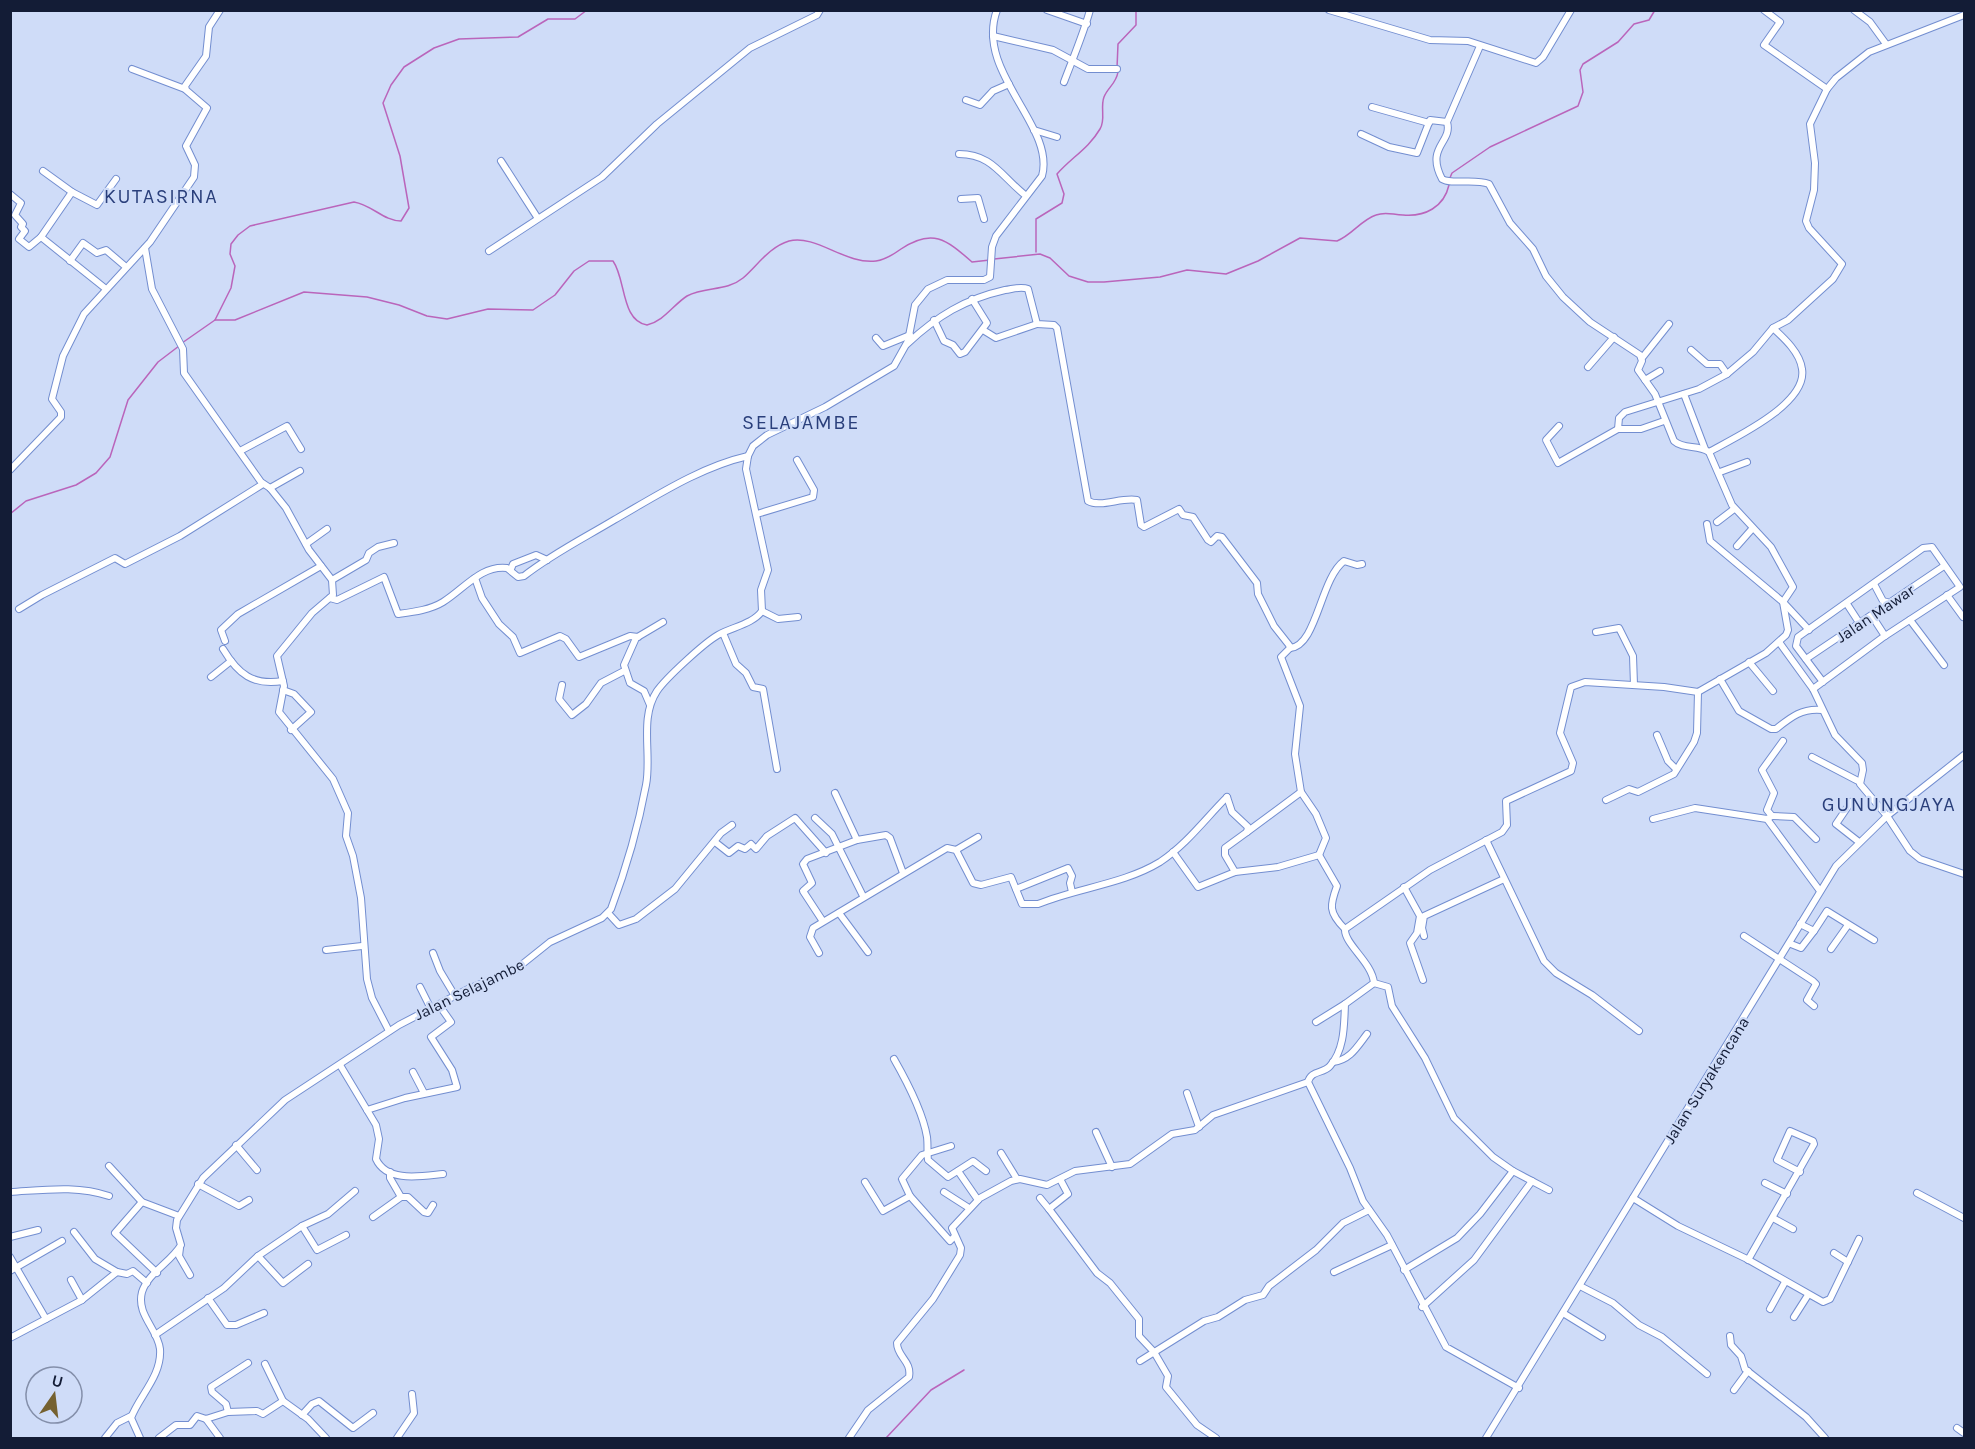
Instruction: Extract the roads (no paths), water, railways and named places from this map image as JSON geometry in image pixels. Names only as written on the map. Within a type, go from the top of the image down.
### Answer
[{"type":"street","points":[[185,89],[187,82],[206,56],[209,27],[220,10]]},
{"type":"street","points":[[489,250],[602,177],[657,124],[750,48],[816,16],[820,10]]},
{"type":"street","points":[[907,344],[915,307],[928,289],[952,279],[987,280],[992,274],[991,257],[996,236],[1044,172],[1034,130],[996,54],[993,36],[998,10]]},
{"type":"street","points":[[1047,10],[1087,24]]},
{"type":"street","points":[[1064,82],[1087,24],[1090,10]]},
{"type":"street","points":[[1329,10],[1430,40],[1468,41],[1529,62],[1539,62],[1571,10]]},
{"type":"street","points":[[1764,10],[1780,22],[1764,45],[1827,89]]},
{"type":"street","points":[[1854,10],[1870,22],[1886,44]]},
{"type":"street","points":[[1618,429],[1618,421],[1624,414],[1711,384],[1727,374],[1753,352],[1773,328],[1788,320],[1833,279],[1842,266],[1809,228],[1806,221],[1814,190],[1815,163],[1809,124],[1827,89],[1836,78],[1869,52],[1965,15]]},
{"type":"street","points":[[993,36],[1052,50],[1088,69],[1117,69]]},
{"type":"street","points":[[1480,46],[1447,122],[1447,132],[1438,146],[1435,159],[1442,178],[1448,182],[1470,180],[1489,184],[1510,223],[1533,249],[1543,272],[1555,288],[1590,322],[1642,358]]},
{"type":"street","points":[[10,470],[61,417],[61,412],[52,399],[58,370],[84,314],[145,248],[195,173],[195,165],[186,146],[207,108],[185,89],[132,69]]},
{"type":"street","points":[[966,100],[980,105],[993,91],[1009,84]]},
{"type":"street","points":[[1372,107],[1428,123]]},
{"type":"street","points":[[1361,134],[1389,147],[1417,153],[1422,148],[1428,123],[1432,119],[1447,122]]},
{"type":"street","points":[[1034,130],[1057,137]]},
{"type":"street","points":[[959,154],[978,155],[987,160],[1025,195]]},
{"type":"street","points":[[501,161],[537,217]]},
{"type":"street","points":[[44,171],[72,192],[97,205],[116,179]]},
{"type":"street","points":[[10,194],[21,203],[15,215],[25,231],[19,239],[29,247],[41,237],[72,192]]},
{"type":"street","points":[[961,199],[978,198],[984,219]]},
{"type":"street","points":[[41,237],[106,289]]},
{"type":"street","points":[[70,261],[82,243],[97,253],[106,250],[126,267]]},
{"type":"street","points":[[145,248],[152,289],[183,349],[185,377],[263,484],[270,488],[286,508],[306,544],[332,580],[334,591],[330,598],[312,614],[278,653],[277,662],[283,681],[279,712],[291,730],[333,779],[348,813],[346,836],[353,856],[361,898],[362,946],[372,998],[389,1030]]},
{"type":"street","points":[[762,611],[761,590],[768,570],[746,469],[748,456],[762,438],[820,410],[889,370],[907,344],[934,320],[972,299],[1026,288],[1037,324]]},
{"type":"street","points":[[934,320],[944,341],[953,345],[960,354],[967,350],[987,323],[972,299]]},
{"type":"street","points":[[983,330],[996,338],[1037,324],[1054,325],[1057,328],[1088,501],[1093,504],[1121,499],[1137,500],[1141,525],[1144,527],[1176,509],[1181,509],[1184,515],[1192,517],[1208,540],[1211,542],[1217,536],[1222,537],[1257,583],[1258,594],[1274,626],[1290,648]]},
{"type":"street","points":[[1669,324],[1642,358],[1637,369],[1658,401],[1664,421],[1674,441],[1679,446],[1707,451],[1772,415],[1798,391],[1803,377],[1799,359],[1773,328]]},
{"type":"street","points":[[876,338],[883,346],[910,335]]},
{"type":"street","points":[[1588,367],[1614,337]]},
{"type":"street","points":[[1691,350],[1705,363],[1720,364],[1727,374]]},
{"type":"street","points":[[1646,380],[1660,371]]},
{"type":"street","points":[[1345,928],[1404,887],[1506,828],[1506,801],[1572,769],[1574,763],[1560,733],[1571,687],[1585,682],[1698,692],[1779,642],[1788,630],[1783,602],[1792,590],[1789,576],[1771,547],[1734,509],[1720,472],[1707,451],[1684,394]]},
{"type":"street","points":[[1559,426],[1546,440],[1558,464],[1618,429],[1641,429],[1664,421]]},
{"type":"street","points":[[240,451],[287,426],[301,449]]},
{"type":"street","points":[[330,598],[337,600],[384,577],[397,613],[401,614],[428,609],[443,602],[492,567],[511,569],[520,578],[669,489],[712,468],[748,456]]},
{"type":"street","points":[[757,514],[813,497],[814,490],[797,460]]},
{"type":"street","points":[[1720,472],[1747,462]]},
{"type":"street","points":[[270,488],[300,471]]},
{"type":"street","points":[[19,609],[115,558],[125,564],[173,540],[263,484]]},
{"type":"street","points":[[1717,522],[1734,509]]},
{"type":"street","points":[[1707,524],[1710,541],[1783,602],[1809,630]]},
{"type":"street","points":[[306,544],[327,529]]},
{"type":"street","points":[[1737,546],[1752,529]]},
{"type":"street","points":[[332,580],[366,560],[369,553],[378,547],[394,543]]},
{"type":"street","points":[[1822,682],[1796,644],[1798,637],[1925,546],[1932,547],[1965,594]]},
{"type":"street","points":[[511,569],[513,564],[536,555],[547,560]]},
{"type":"street","points":[[1319,855],[1326,838],[1316,814],[1301,792],[1294,754],[1300,706],[1281,657],[1290,648],[1299,646],[1309,634],[1313,618],[1323,602],[1326,584],[1340,565],[1344,561],[1357,565],[1362,564]]},
{"type":"street","points":[[283,681],[259,682],[245,674],[231,661],[221,630],[238,614],[321,566]]},
{"type":"street","name":"Jalan Mawar","points":[[1806,659],[1944,566]]},
{"type":"street","points":[[475,578],[483,599],[499,624],[513,637],[520,653],[560,636],[566,639],[579,657],[630,636],[638,637]]},
{"type":"street","points":[[1874,584],[1883,602],[1890,603]]},
{"type":"street","points":[[1813,689],[1885,636],[1960,587]]},
{"type":"street","points":[[1947,595],[1963,617]]},
{"type":"street","points":[[1847,604],[1860,624]]},
{"type":"street","points":[[762,611],[778,619],[798,617]]},
{"type":"street","points":[[732,825],[678,886],[636,919],[619,926],[608,914],[640,820],[647,778],[650,706],[659,688],[699,649],[723,633],[746,623],[762,611]]},
{"type":"street","points":[[1872,616],[1885,636]]},
{"type":"street","points":[[1910,620],[1944,665]]},
{"type":"street","points":[[650,706],[644,691],[632,685],[624,671],[625,660],[638,637],[663,622]]},
{"type":"street","points":[[1596,632],[1626,625]]},
{"type":"street","points":[[1619,628],[1634,656],[1634,685]]},
{"type":"street","points":[[723,633],[736,664],[753,687],[763,689],[777,769]]},
{"type":"street","points":[[1779,642],[1813,689],[1835,735],[1863,766],[1860,782]]},
{"type":"street","points":[[211,677],[231,661]]},
{"type":"street","points":[[1749,662],[1773,691]]},
{"type":"street","points":[[562,685],[559,699],[572,715],[586,704],[601,683],[624,671]]},
{"type":"street","points":[[1720,679],[1738,711],[1771,729],[1776,729],[1801,711],[1810,708],[1822,710]]},
{"type":"street","points":[[283,690],[294,694],[311,712],[291,730]]},
{"type":"street","points":[[1606,800],[1627,789],[1638,792],[1670,777],[1677,769],[1696,738],[1698,692]]},
{"type":"street","points":[[1657,735],[1668,761],[1677,769]]},
{"type":"street","points":[[1783,741],[1762,770],[1768,786],[1774,793],[1767,810],[1769,818],[1820,891]]},
{"type":"street","name":"Jalan Suryakencana","points":[[1486,1438],[1519,1388],[1633,1198],[1791,944],[1820,891],[1844,856],[1887,816],[1965,755]]},
{"type":"street","points":[[1812,757],[1860,782],[1887,816],[1910,851],[1920,859],[1965,874]]},
{"type":"street","points":[[1235,872],[1225,855],[1225,848],[1301,792]]},
{"type":"street","points":[[835,793],[857,840]]},
{"type":"street","points":[[956,850],[974,883],[981,885],[1011,877],[1018,900],[1026,905],[1038,904],[1140,871],[1160,862],[1191,838],[1227,797],[1232,812],[1247,825],[1247,832]]},
{"type":"street","points":[[1851,802],[1836,824],[1859,842]]},
{"type":"street","points":[[1653,819],[1695,808],[1769,818],[1794,816],[1816,839]]},
{"type":"street","points":[[715,842],[729,853],[738,846],[744,849],[752,843],[756,849],[768,836],[795,818],[826,853]]},
{"type":"street","points":[[815,818],[832,834],[863,896]]},
{"type":"street","points":[[822,921],[804,893],[812,882],[803,864],[807,859],[857,840],[889,836],[903,873]]},
{"type":"street","points":[[819,953],[810,934],[813,928],[822,921],[947,848],[956,850],[978,837]]},
{"type":"street","points":[[1486,840],[1544,961],[1556,973],[1592,995],[1639,1030]]},
{"type":"street","points":[[1173,852],[1198,887],[1235,872],[1278,867],[1319,855]]},
{"type":"street","points":[[1319,855],[1337,886],[1330,903],[1333,913],[1345,928],[1345,935],[1366,962],[1374,983]]},
{"type":"street","points":[[1016,889],[1068,868],[1072,876],[1070,883],[1072,892]]},
{"type":"street","points":[[1424,936],[1422,928],[1424,916],[1504,879]]},
{"type":"street","points":[[1404,887],[1420,916],[1417,933],[1410,943],[1423,980]]},
{"type":"street","points":[[1791,944],[1801,948],[1827,911],[1874,940]]},
{"type":"street","points":[[839,913],[852,934],[868,952]]},
{"type":"street","name":"Jalan Selajambe","points":[[179,1216],[198,1185],[280,1104],[389,1030],[455,996],[514,970],[550,942],[608,914]]},
{"type":"street","points":[[1800,924],[1814,931]]},
{"type":"street","points":[[1831,949],[1848,925]]},
{"type":"street","points":[[1744,936],[1816,984],[1807,1000],[1814,1006]]},
{"type":"street","points":[[326,950],[362,946]]},
{"type":"street","points":[[433,953],[440,971],[455,996]]},
{"type":"street","points":[[1316,1022],[1345,1005],[1374,983],[1383,983],[1388,987],[1392,1006],[1425,1058],[1454,1118],[1493,1157],[1513,1171],[1549,1190]]},
{"type":"street","points":[[420,987],[431,1009]]},
{"type":"street","points":[[367,1110],[457,1086],[452,1070],[431,1037],[451,1021],[439,1005]]},
{"type":"street","points":[[952,1239],[951,1228],[969,1208],[978,1200],[1017,1179],[1047,1185],[1075,1172],[1136,1162],[1172,1134],[1200,1126],[1216,1113],[1308,1082],[1312,1074],[1329,1067],[1333,1062],[1346,1028],[1345,1005]]},
{"type":"street","points":[[1333,1062],[1340,1062],[1352,1053],[1367,1034]]},
{"type":"street","points":[[894,1059],[909,1083],[911,1097],[921,1115],[928,1160],[950,1177],[974,1161],[986,1171]]},
{"type":"street","points":[[340,1065],[378,1132],[377,1161],[390,1172],[410,1176],[443,1174]]},
{"type":"street","points":[[413,1072],[424,1093]]},
{"type":"street","points":[[1308,1082],[1369,1210],[1392,1245],[1422,1307],[1448,1350],[1519,1388]]},
{"type":"street","points":[[1187,1093],[1200,1126]]},
{"type":"street","points":[[1748,1260],[1800,1172],[1814,1143],[1790,1131],[1777,1160],[1800,1172]]},
{"type":"street","points":[[1096,1132],[1112,1167]]},
{"type":"street","points":[[236,1145],[257,1170]]},
{"type":"street","points":[[849,1438],[868,1410],[909,1377],[909,1365],[897,1349],[897,1343],[933,1299],[960,1255],[961,1248],[910,1196],[902,1179],[912,1164],[928,1151],[951,1146]]},
{"type":"street","points":[[1001,1153],[1017,1179]]},
{"type":"street","points":[[109,1166],[142,1202],[179,1216],[176,1228],[182,1241],[179,1256],[190,1275]]},
{"type":"street","points":[[958,1171],[978,1200]]},
{"type":"street","points":[[1404,1270],[1463,1232],[1484,1210],[1513,1171]]},
{"type":"street","points":[[390,1172],[390,1179],[401,1197]]},
{"type":"street","points":[[1049,1209],[1068,1194],[1060,1179]]},
{"type":"street","points":[[1422,1307],[1474,1260],[1532,1181]]},
{"type":"street","points":[[865,1182],[883,1211],[910,1196]]},
{"type":"street","points":[[1765,1183],[1787,1194]]},
{"type":"street","points":[[198,1185],[239,1206],[249,1200]]},
{"type":"street","points":[[10,1193],[67,1188],[93,1190],[109,1196]]},
{"type":"street","points":[[155,1335],[224,1288],[258,1256],[302,1226],[328,1214],[355,1191]]},
{"type":"street","points":[[944,1192],[969,1208]]},
{"type":"street","points":[[1917,1193],[1965,1218]]},
{"type":"street","points":[[373,1217],[401,1197],[408,1197],[428,1213],[433,1205]]},
{"type":"street","points":[[1040,1198],[1097,1273],[1110,1283],[1135,1313],[1140,1322],[1139,1336],[1154,1352],[1168,1376],[1166,1387],[1197,1425],[1216,1438]]},
{"type":"street","points":[[1633,1198],[1678,1226],[1748,1260],[1808,1295],[1827,1302],[1859,1239]]},
{"type":"street","points":[[142,1202],[115,1233],[157,1273]]},
{"type":"street","points":[[1140,1361],[1204,1321],[1218,1317],[1245,1300],[1263,1295],[1269,1286],[1316,1250],[1343,1223],[1369,1210]]},
{"type":"street","points":[[1773,1218],[1792,1229]]},
{"type":"street","points":[[302,1226],[317,1250],[346,1235]]},
{"type":"street","points":[[10,1237],[38,1230]]},
{"type":"street","points":[[74,1232],[95,1259],[117,1272],[127,1274],[133,1271],[147,1283]]},
{"type":"street","points":[[10,1271],[62,1241]]},
{"type":"street","points":[[1334,1272],[1392,1245]]},
{"type":"street","points":[[105,1438],[117,1423],[131,1416],[145,1396],[158,1364],[160,1349],[145,1318],[141,1303],[147,1283],[180,1247]]},
{"type":"street","points":[[1834,1254],[1848,1262]]},
{"type":"street","points":[[258,1256],[283,1283],[308,1264]]},
{"type":"street","points":[[10,1257],[46,1319]]},
{"type":"street","points":[[10,1338],[82,1300],[117,1272]]},
{"type":"street","points":[[71,1280],[82,1300]]},
{"type":"street","points":[[1770,1309],[1785,1282]]},
{"type":"street","points":[[1580,1286],[1613,1303],[1639,1325],[1662,1337],[1707,1374]]},
{"type":"street","points":[[1794,1317],[1808,1295]]},
{"type":"street","points":[[208,1298],[227,1325],[236,1325],[264,1313]]},
{"type":"street","points":[[1563,1313],[1602,1337]]},
{"type":"street","points":[[1730,1336],[1731,1345],[1741,1356],[1748,1371],[1806,1417],[1825,1438]]},
{"type":"street","points":[[228,1412],[226,1404],[212,1392],[211,1388],[248,1363]]},
{"type":"street","points":[[265,1364],[283,1401],[326,1438]]},
{"type":"street","points":[[1734,1390],[1748,1371]]},
{"type":"street","points":[[397,1438],[414,1413],[412,1394]]},
{"type":"street","points":[[206,1419],[228,1412],[258,1411],[263,1414],[283,1401]]},
{"type":"street","points":[[302,1415],[312,1404],[319,1401],[353,1428],[373,1413]]},
{"type":"street","points":[[131,1416],[140,1438]]},
{"type":"street","points":[[159,1438],[176,1425],[190,1425],[199,1416],[206,1419],[220,1438]]},
{"type":"street","points":[[1957,1428],[1965,1433]]},
{"type":"waterway","points":[[182,343],[215,320],[231,288],[235,266],[230,254],[231,244],[250,226],[354,202],[401,221],[409,208],[400,156],[383,103],[391,85],[404,67],[434,48],[459,39],[518,37],[548,19],[575,19],[587,10]]},
{"type":"waterway","points":[[1117,68],[1118,44],[1136,25],[1136,10]]},
{"type":"waterway","points":[[1449,180],[1452,173],[1490,147],[1578,106],[1583,92],[1580,70],[1583,64],[1618,42],[1634,24],[1649,20],[1655,10]]},
{"type":"waterway","points":[[1036,252],[1036,219],[1062,203],[1064,194],[1057,174],[1091,142],[1100,129],[1103,122],[1104,97],[1116,80],[1118,72]]},
{"type":"waterway","points":[[994,259],[1040,254],[1050,258],[1069,276],[1088,282],[1160,277],[1187,270],[1226,274],[1258,261],[1300,238],[1337,241],[1376,215],[1386,213],[1411,215],[1426,212],[1438,205],[1449,185]]},
{"type":"waterway","points":[[215,320],[235,320],[304,292],[367,297],[399,305],[427,316],[447,319],[488,309],[533,310],[555,295],[574,271],[589,261],[613,261],[628,308],[639,322],[647,325],[663,316],[687,296],[730,285],[743,278],[769,252],[789,241],[810,242],[854,259],[876,261],[912,243],[930,238],[946,242],[972,262],[990,260]]},
{"type":"waterway","points":[[10,514],[26,501],[76,485],[96,473],[110,457],[128,400],[158,362],[179,346]]},
{"type":"waterway","points":[[886,1438],[931,1390],[964,1370]]},
{"type":"district","name":"KUTASIRNA","points":[[161,196]]},
{"type":"district","name":"SELAJAMBE","points":[[801,422]]},
{"type":"district","name":"GUNUNGJAYA","points":[[1889,804]]}]
